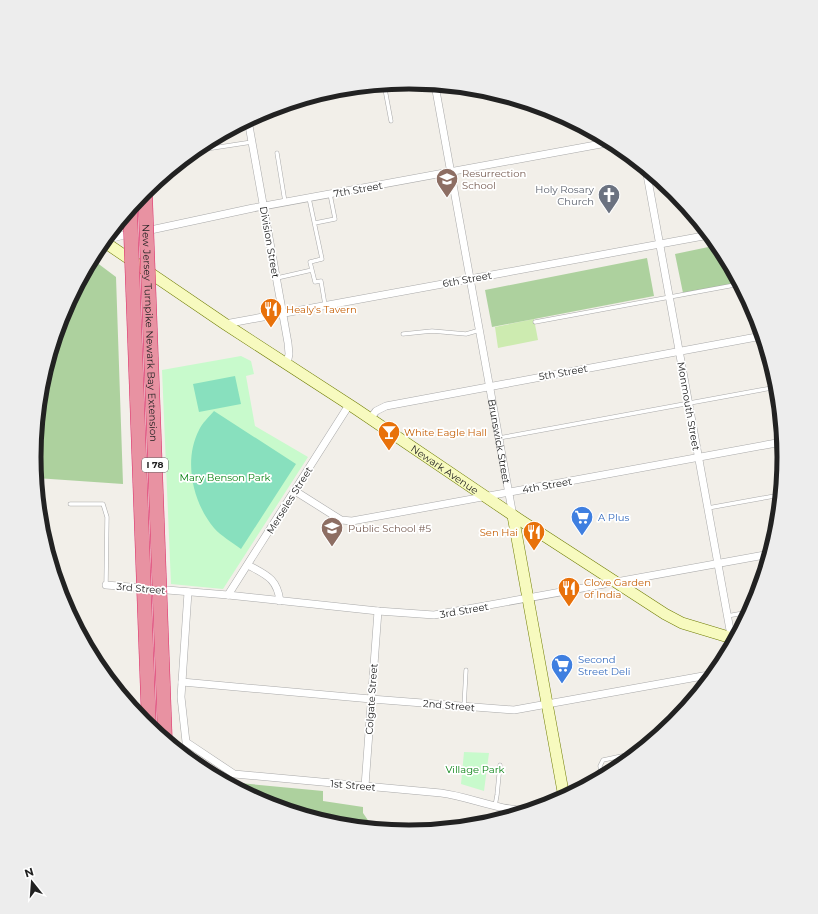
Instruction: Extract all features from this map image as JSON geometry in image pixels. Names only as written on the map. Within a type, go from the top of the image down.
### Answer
[{"type":"highway","name":"New Jersey Turnpike Newark Bay Extension","points":[[145,201],[165,733]]},
{"type":"highway","name":"New Jersey Turnpike Newark Bay Extension","points":[[130,216],[149,717]]},
{"type":"main road","name":"Newark Avenue","points":[[109,244],[225,324],[370,419],[484,497],[615,582],[677,620],[729,639]]},
{"type":"main road","name":"Brunswick Street","points":[[513,516],[563,791]]},
{"type":"street","name":"Brunswick Street","points":[[436,90],[513,516]]},
{"type":"street","name":"Division Street","points":[[249,126],[283,313],[289,354],[287,364]]},
{"type":"street","name":"7th Street","points":[[114,238],[264,206],[602,144]]},
{"type":"street","name":"Monmouth Street","points":[[647,176],[732,634]]},
{"type":"street","name":"6th Street","points":[[225,324],[703,236]]},
{"type":"street","name":"5th Street","points":[[370,419],[376,411],[386,406],[756,337]]},
{"type":"street","name":"Merseles Street","points":[[228,595],[349,405]]},
{"type":"street","name":"4th Street","points":[[294,491],[341,520],[352,521],[776,443]]},
{"type":"street","name":"3rd Street","points":[[106,585],[434,615],[763,555]]},
{"type":"street","points":[[248,565],[270,578],[276,584],[279,591],[280,601]]},
{"type":"street","points":[[182,682],[188,592]]},
{"type":"street","name":"Colgate Street","points":[[365,786],[378,611]]},
{"type":"street","name":"2nd Street","points":[[182,682],[514,710],[705,676]]},
{"type":"street","name":"1st Street","points":[[182,682],[181,697],[186,742],[234,774],[449,794],[510,810]]},
{"type":"lane","points":[[385,90],[391,120]]},
{"type":"lane","points":[[209,149],[252,142]]},
{"type":"lane","points":[[277,153],[285,202]]},
{"type":"lane","points":[[315,223],[335,219],[330,194]]},
{"type":"lane","points":[[309,198],[322,259],[310,262],[315,282],[321,282],[326,305]]},
{"type":"lane","points":[[277,278],[312,270]]},
{"type":"lane","points":[[535,322],[734,285]]},
{"type":"lane","points":[[403,334],[432,331],[466,334],[480,330]]},
{"type":"lane","points":[[499,438],[771,388]]},
{"type":"lane","points":[[708,508],[775,496]]},
{"type":"lane","points":[[70,504],[103,504],[107,517],[106,585]]},
{"type":"lane","points":[[727,616],[742,613]]},
{"type":"lane","points":[[464,706],[466,670]]},
{"type":"lane","points":[[601,771],[600,766],[603,760],[623,756]]},
{"type":"lane","points":[[495,806],[500,765]]},
{"type":"green space","points":[[710,247],[734,284],[683,293],[675,254]]},
{"type":"green space","points":[[647,258],[654,296],[492,327],[485,290]]},
{"type":"green space","points":[[97,263],[116,277],[123,484],[42,478],[42,433],[48,385],[69,316],[79,294]]},
{"type":"green space","points":[[534,319],[538,340],[498,348],[495,327]]},
{"type":"green space","name":"Mary Benson Park","points":[[241,356],[251,361],[254,374],[246,376],[255,426],[308,457],[223,589],[171,584],[162,370]]},
{"type":"green space","points":[[235,376],[241,404],[199,412],[193,384]]},
{"type":"green space","points":[[214,411],[296,464],[241,549],[214,528],[201,506],[193,481],[191,468],[194,442],[200,427]]},
{"type":"green space","name":"Village Park","points":[[464,752],[489,753],[484,791],[461,784]]},
{"type":"green space","points":[[224,775],[239,783],[323,791],[323,801],[363,807],[363,813],[370,823],[337,818],[314,812],[268,797],[246,787]]},
{"type":"place","name":"Resurrection School","points":[[447,198]]},
{"type":"place","name":"Holy Rosary Church","points":[[609,214]]},
{"type":"place","name":"Healy's Tavern","points":[[271,328]]},
{"type":"place","name":"White Eagle Hall","points":[[389,452]]},
{"type":"place","name":"A Plus","points":[[582,536]]},
{"type":"place","name":"Public School #5","points":[[332,548]]},
{"type":"place","name":"Sen Hai","points":[[534,552]]},
{"type":"place","name":"Clove Garden of India","points":[[569,608]]},
{"type":"place","name":"Second Street Deli","points":[[562,684]]}]
